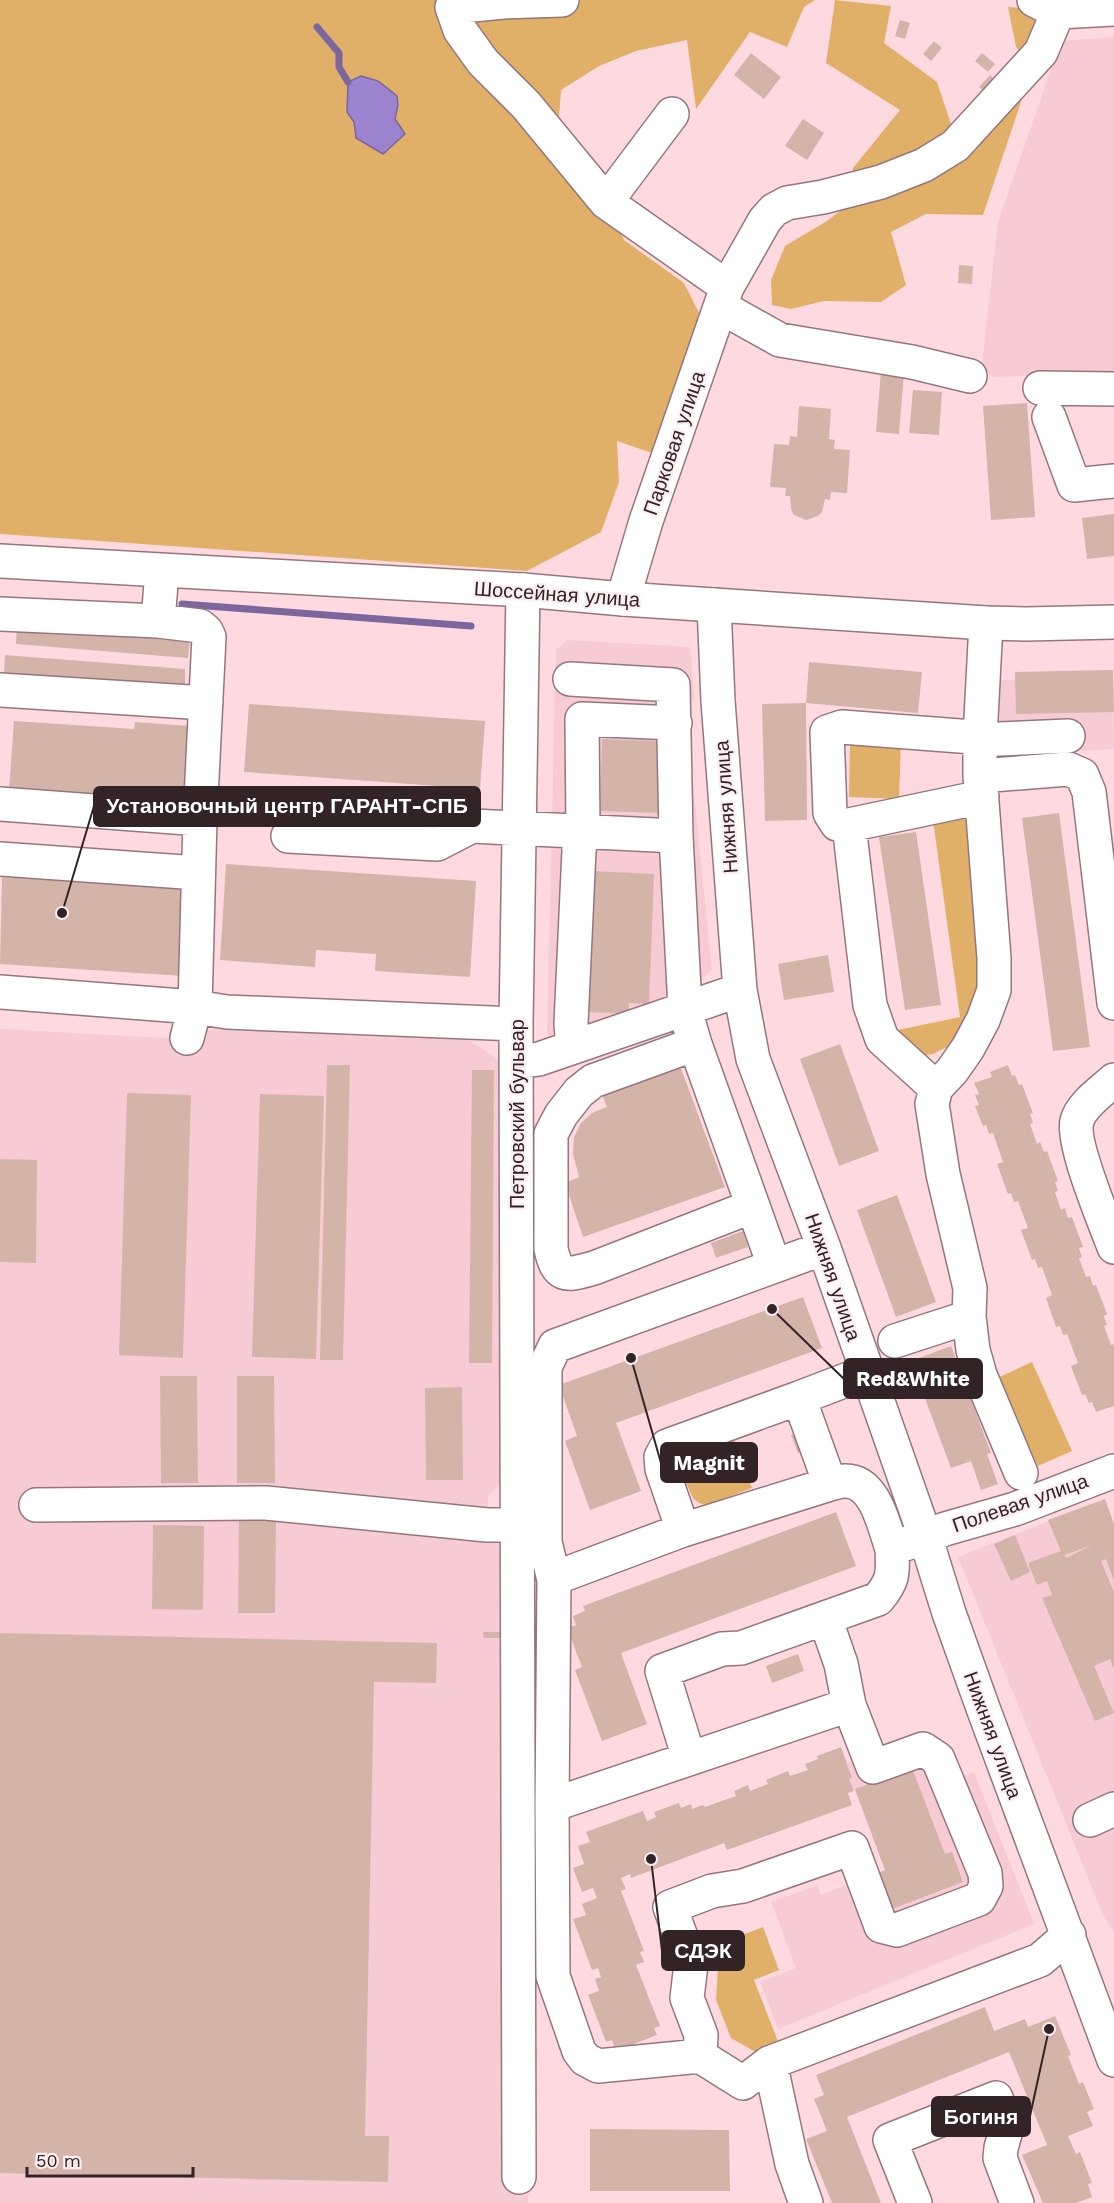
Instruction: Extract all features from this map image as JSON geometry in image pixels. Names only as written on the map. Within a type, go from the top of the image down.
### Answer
[{"type":"street","points":[[562,0],[452,7],[460,30],[483,62],[533,113],[606,202],[780,340],[912,362],[970,376]]},
{"type":"street","points":[[1046,6],[1114,9]]},
{"type":"street","name":"Парковая улица","points":[[622,599],[646,521],[724,297],[765,220],[774,210],[787,203],[823,197],[881,182],[924,165],[955,146],[1041,52],[1046,6]]},
{"type":"street","points":[[606,202],[672,114]]},
{"type":"street","points":[[1114,389],[1044,402],[1074,485],[1114,481]]},
{"type":"street","name":"Шоссейная улица","points":[[0,561],[523,590],[622,599],[986,623],[1114,622]]},
{"type":"street","points":[[158,621],[162,571]]},
{"type":"street","name":"Петровский бульвар","points":[[519,2177],[516,1024],[523,590]]},
{"type":"street","name":"Нижняя улица","points":[[714,605],[718,700],[740,990],[753,1059],[824,1248],[983,1708],[1114,2060]]},
{"type":"street","points":[[0,614],[158,621],[200,626],[209,637],[191,1023]]},
{"type":"street","points":[[986,623],[980,738],[981,786],[994,958],[994,990],[983,1020],[968,1048],[952,1071],[936,1088],[932,1104],[942,1174],[969,1288],[969,1317],[973,1350],[980,1375],[1022,1473]]},
{"type":"street","points":[[570,679],[673,685],[676,836],[685,1010],[774,1265]]},
{"type":"street","points":[[0,690],[206,704]]},
{"type":"street","points":[[610,1075],[587,1042],[572,1013],[579,850],[583,831],[582,720],[675,723]]},
{"type":"street","points":[[1068,736],[980,738],[842,727],[827,732],[830,813],[837,824],[849,825],[981,786],[1068,769],[1082,775],[1102,791],[1114,1000]]},
{"type":"street","points":[[0,804],[200,819]]},
{"type":"street","points":[[849,825],[870,1005],[882,1039],[936,1088]]},
{"type":"street","points":[[288,836],[437,844],[472,826],[676,836]]},
{"type":"street","points":[[0,859],[198,873]]},
{"type":"street","points":[[517,1062],[539,1059],[740,990]]},
{"type":"street","points":[[0,992],[191,1023],[227,1012],[376,1026],[516,1024]]},
{"type":"street","points":[[695,1044],[593,1081],[579,1092],[561,1115],[551,1134],[551,1249],[555,1265],[561,1272],[570,1274],[594,1268],[753,1206]]},
{"type":"street","points":[[1114,1080],[1085,1107],[1077,1121],[1077,1143],[1114,1247]]},
{"type":"street","points":[[824,1248],[555,1346],[545,1367],[544,1542],[554,1580],[553,1976],[579,2051],[585,2059],[598,2066],[700,2056],[743,2083],[769,2063],[1040,1960],[1069,1935]]},
{"type":"street","points":[[895,1341],[969,1317]]},
{"type":"street","points":[[683,1530],[662,1469],[661,1456],[668,1446],[867,1372]]},
{"type":"street","points":[[799,1398],[830,1484]]},
{"type":"street","name":"Полевая улица","points":[[892,1549],[925,1536],[1015,1509],[1114,1471]]},
{"type":"street","points":[[554,1580],[683,1530],[844,1480],[855,1483],[872,1496],[892,1549],[893,1576],[889,1586],[878,1599],[741,1648],[722,1649],[662,1671],[688,1758]]},
{"type":"street","points":[[36,1504],[266,1503],[487,1525],[518,1525]]},
{"type":"street","points":[[700,2056],[700,2035],[687,1998],[691,1964],[670,1907],[712,1891],[743,1886],[852,1848],[881,1926],[897,1930],[979,1899],[986,1886],[985,1873],[938,1759],[922,1749],[873,1767],[849,1705],[841,1664],[825,1618]]},
{"type":"street","points":[[552,1805],[849,1705]]},
{"type":"street","points":[[769,2063],[792,2164],[806,2203]]},
{"type":"street","points":[[915,2203],[890,2140],[996,2098],[1007,2127],[1000,2148],[1000,2158],[1017,2203]]},
{"type":"shaded area","points":[[0,0],[815,0],[804,7],[787,47],[750,32],[696,109],[687,40],[636,51],[599,66],[561,90],[556,160],[610,209],[624,240],[684,283],[700,315],[655,454],[617,441],[619,482],[601,532],[527,571],[0,534]]},
{"type":"shaded area","points":[[835,0],[891,6],[884,43],[937,82],[955,136],[1009,101],[1022,99],[983,215],[926,214],[891,232],[906,285],[881,302],[824,301],[791,309],[772,305],[771,280],[785,246],[827,221],[849,204],[853,168],[900,110],[826,63]]},
{"type":"shaded area","points":[[1008,7],[1032,9],[1039,21],[1025,58],[1016,47]]},
{"type":"shaded area","points":[[1114,37],[1114,373],[993,377],[982,365],[998,222],[1061,41]]},
{"type":"shaded area","points":[[361,76],[378,81],[397,96],[395,119],[405,134],[383,154],[356,138],[354,122],[347,112],[348,82]]},
{"type":"shaded area","points":[[567,640],[690,647],[695,700],[685,703],[712,969],[702,979],[689,983],[689,994],[556,1047],[547,1033],[556,650]]},
{"type":"shaded area","points":[[1113,670],[1114,749],[1005,755],[1000,748],[999,739],[1000,680],[1015,680],[1015,672]]},
{"type":"shaded area","points":[[850,740],[901,741],[899,799],[849,797]]},
{"type":"shaded area","points":[[964,806],[983,999],[949,1046],[933,1054],[921,1056],[893,1031],[960,1017],[932,813]]},
{"type":"shaded area","points":[[227,1027],[464,1037],[502,1062],[502,1482],[488,1497],[488,1536],[503,1548],[530,1638],[528,2203],[0,2203],[0,1029],[204,1040],[204,1031]]},
{"type":"shaded area","points":[[1032,1362],[1072,1451],[1038,1466],[997,1378]]},
{"type":"shaded area","points":[[732,1434],[752,1488],[707,1505],[697,1502],[684,1478],[681,1469],[682,1462],[686,1456],[700,1446]]},
{"type":"shaded area","points":[[1105,1499],[1114,1524],[1114,1932],[1104,1917],[958,1557]]},
{"type":"shaded area","points":[[916,1737],[963,1776],[974,1772],[1034,1924],[778,2029],[760,1982],[796,1968],[771,1902],[817,1885],[821,1895],[885,1870],[849,1779],[852,1777],[847,1763]]},
{"type":"shaded area","points":[[763,1927],[779,1970],[754,1980],[779,2044],[757,2053],[731,2038],[716,2000],[718,1967],[711,1947]]},
{"type":"building","points":[[900,20],[910,23],[905,39],[895,36]]},
{"type":"building","points":[[934,41],[942,48],[931,61],[923,54]]},
{"type":"building","points":[[751,53],[781,77],[764,99],[734,75]]},
{"type":"building","points":[[982,53],[995,64],[988,72],[975,61]]},
{"type":"building","points":[[990,75],[998,82],[987,94],[979,87]]},
{"type":"building","points":[[803,119],[824,133],[807,160],[785,146]]},
{"type":"building","points":[[959,265],[973,266],[972,284],[958,283]]},
{"type":"building","points":[[881,371],[904,373],[899,434],[876,432]]},
{"type":"building","points":[[913,390],[942,392],[939,435],[909,433]]},
{"type":"building","points":[[1027,403],[1035,517],[991,520],[983,406]]},
{"type":"building","points":[[799,406],[831,409],[829,439],[835,440],[834,449],[850,450],[847,493],[831,492],[830,500],[825,499],[822,512],[806,520],[794,515],[790,496],[785,496],[786,488],[770,487],[774,444],[789,445],[790,436],[797,437]]},
{"type":"building","points":[[1114,514],[1114,556],[1087,559],[1082,518]]},
{"type":"building","points":[[17,625],[190,638],[188,658],[16,644]]},
{"type":"building","points":[[5,655],[185,669],[185,688],[4,676]]},
{"type":"building","points":[[809,662],[922,672],[918,713],[806,703]]},
{"type":"building","points":[[1113,670],[1114,712],[1016,714],[1015,672]]},
{"type":"building","points":[[806,703],[807,820],[765,821],[762,704]]},
{"type":"building","points":[[249,704],[485,721],[480,789],[244,772]]},
{"type":"building","points":[[14,721],[134,729],[135,722],[189,726],[184,804],[9,791]]},
{"type":"building","points":[[602,739],[660,741],[658,813],[600,811]]},
{"type":"building","points":[[1059,813],[1090,1047],[1053,1051],[1022,818]]},
{"type":"building","points":[[916,832],[941,1005],[905,1010],[879,837]]},
{"type":"building","points":[[226,864],[476,881],[470,977],[375,971],[376,954],[316,950],[315,967],[220,960]]},
{"type":"building","points":[[592,871],[654,874],[649,1004],[629,1003],[629,1014],[587,1012]]},
{"type":"building","points":[[2,877],[189,889],[183,976],[0,964]]},
{"type":"building","points":[[828,955],[834,992],[784,1000],[778,964]]},
{"type":"building","points":[[840,1044],[879,1151],[839,1166],[800,1059]]},
{"type":"building","points":[[679,1063],[725,1187],[583,1237],[565,1183],[579,1177],[573,1154],[574,1137],[581,1123],[592,1113],[607,1107],[601,1092]]},
{"type":"building","points":[[327,1065],[350,1065],[343,1360],[320,1360]]},
{"type":"building","points":[[1008,1065],[1012,1076],[1015,1075],[1019,1085],[1022,1084],[1033,1113],[1030,1114],[1033,1123],[1030,1124],[1037,1144],[1040,1142],[1044,1152],[1047,1151],[1058,1181],[1055,1182],[1058,1191],[1055,1192],[1061,1210],[1065,1208],[1068,1218],[1072,1217],[1083,1247],[1079,1248],[1082,1257],[1079,1258],[1086,1277],[1090,1276],[1093,1286],[1096,1285],[1107,1314],[1104,1316],[1107,1325],[1104,1326],[1111,1345],[1114,1344],[1114,1406],[1096,1412],[1092,1402],[1089,1403],[1085,1394],[1082,1395],[1071,1366],[1078,1363],[1067,1334],[1063,1335],[1060,1326],[1056,1327],[1046,1298],[1052,1295],[1042,1267],[1038,1268],[1035,1259],[1032,1260],[1021,1230],[1028,1228],[1018,1201],[1014,1202],[1011,1193],[1008,1194],[997,1164],[1003,1162],[993,1133],[989,1134],[986,1125],[983,1126],[975,1106],[979,1105],[975,1095],[979,1094],[974,1083],[992,1077],[990,1072]]},
{"type":"building","points":[[472,1070],[494,1070],[492,1363],[469,1363]]},
{"type":"building","points":[[127,1093],[191,1095],[183,1358],[119,1355]]},
{"type":"building","points":[[260,1094],[324,1096],[316,1359],[252,1357]]},
{"type":"building","points":[[0,1159],[37,1160],[36,1263],[0,1262]]},
{"type":"building","points":[[897,1195],[936,1302],[896,1317],[857,1210]]},
{"type":"building","points":[[743,1231],[748,1247],[716,1258],[711,1243]]},
{"type":"building","points":[[803,1297],[822,1348],[616,1423],[641,1491],[590,1510],[565,1441],[577,1436],[559,1385]]},
{"type":"building","points":[[951,1346],[991,1453],[987,1454],[998,1484],[981,1490],[971,1461],[951,1468],[911,1361]]},
{"type":"building","points":[[160,1376],[197,1376],[198,1483],[161,1483]]},
{"type":"building","points":[[237,1376],[274,1376],[275,1483],[237,1483]]},
{"type":"building","points":[[462,1387],[463,1480],[426,1480],[425,1388]]},
{"type":"building","points":[[801,1432],[807,1449],[798,1453],[791,1435]]},
{"type":"building","points":[[1105,1499],[1114,1524],[1114,1581],[1106,1559],[1101,1561],[1114,1592],[1114,1669],[1110,1659],[1094,1666],[1114,1713],[1095,1721],[1042,1598],[1052,1595],[1047,1581],[1037,1585],[1028,1563],[1061,1551],[1048,1520]],"holes":[[[1092,1545],[1066,1558],[1065,1555]]]},
{"type":"building","points":[[836,1512],[856,1566],[621,1653],[647,1724],[602,1741],[575,1670],[582,1667],[567,1628],[576,1625],[573,1616],[585,1611],[583,1606]]},
{"type":"building","points":[[239,1514],[276,1514],[275,1613],[238,1613]]},
{"type":"building","points":[[153,1525],[204,1526],[203,1610],[152,1609]]},
{"type":"building","points":[[1015,1535],[1030,1572],[1011,1581],[994,1544]]},
{"type":"building","points":[[483,1632],[504,1632],[504,1638],[484,1638]]},
{"type":"building","points":[[0,1633],[437,1643],[436,1683],[374,1682],[365,2136],[389,2136],[388,2182],[0,2173]]},
{"type":"building","points":[[798,1654],[804,1671],[772,1683],[766,1666]]},
{"type":"building","points":[[841,1747],[852,1778],[849,1779],[854,1791],[848,1793],[852,1805],[727,1850],[724,1843],[631,1878],[630,1874],[621,1878],[626,1889],[621,1891],[644,1951],[640,1952],[644,1962],[636,1965],[660,2026],[654,2028],[657,2035],[616,2051],[612,2040],[606,2042],[588,1995],[599,1991],[595,1979],[601,1977],[598,1968],[592,1970],[573,1919],[586,1915],[582,1904],[597,1898],[593,1888],[582,1892],[573,1868],[584,1864],[578,1846],[590,1842],[586,1832],[643,1811],[647,1821],[656,1817],[654,1812],[679,1803],[681,1808],[691,1804],[692,1809],[703,1805],[705,1807],[736,1796],[734,1791],[748,1785],[750,1791],[768,1784],[766,1780],[788,1771],[790,1776],[808,1770],[805,1764],[818,1759],[817,1756]]},
{"type":"building","points":[[912,1768],[945,1854],[952,1852],[963,1882],[892,1909],[878,1873],[885,1870],[855,1789]]},
{"type":"building","points":[[985,2007],[994,2031],[1025,2019],[1028,2027],[1055,2016],[1071,2055],[1068,2056],[1079,2084],[1083,2082],[1094,2109],[1087,2112],[1093,2126],[1068,2136],[1076,2154],[1080,2152],[1092,2183],[1088,2184],[1092,2197],[1076,2203],[1043,2203],[1022,2155],[1047,2145],[1009,2052],[847,2117],[881,2203],[832,2203],[806,2139],[827,2131],[814,2099],[824,2095],[816,2075]]},
{"type":"building","points":[[590,2129],[729,2130],[730,2191],[590,2191]]},
{"type":"waterway","points":[[317,27],[339,53],[339,67],[348,82]]},
{"type":"waterway","points":[[182,604],[471,626]]},
{"type":"place","name":"Установочный центр ГАРАНТ-СПБ","points":[[62,913]]},
{"type":"place","name":"Red&White","points":[[772,1309]]},
{"type":"place","name":"Magnit","points":[[631,1358]]},
{"type":"place","name":"СДЭК","points":[[651,1859]]},
{"type":"place","name":"Богиня","points":[[1049,2029]]}]
